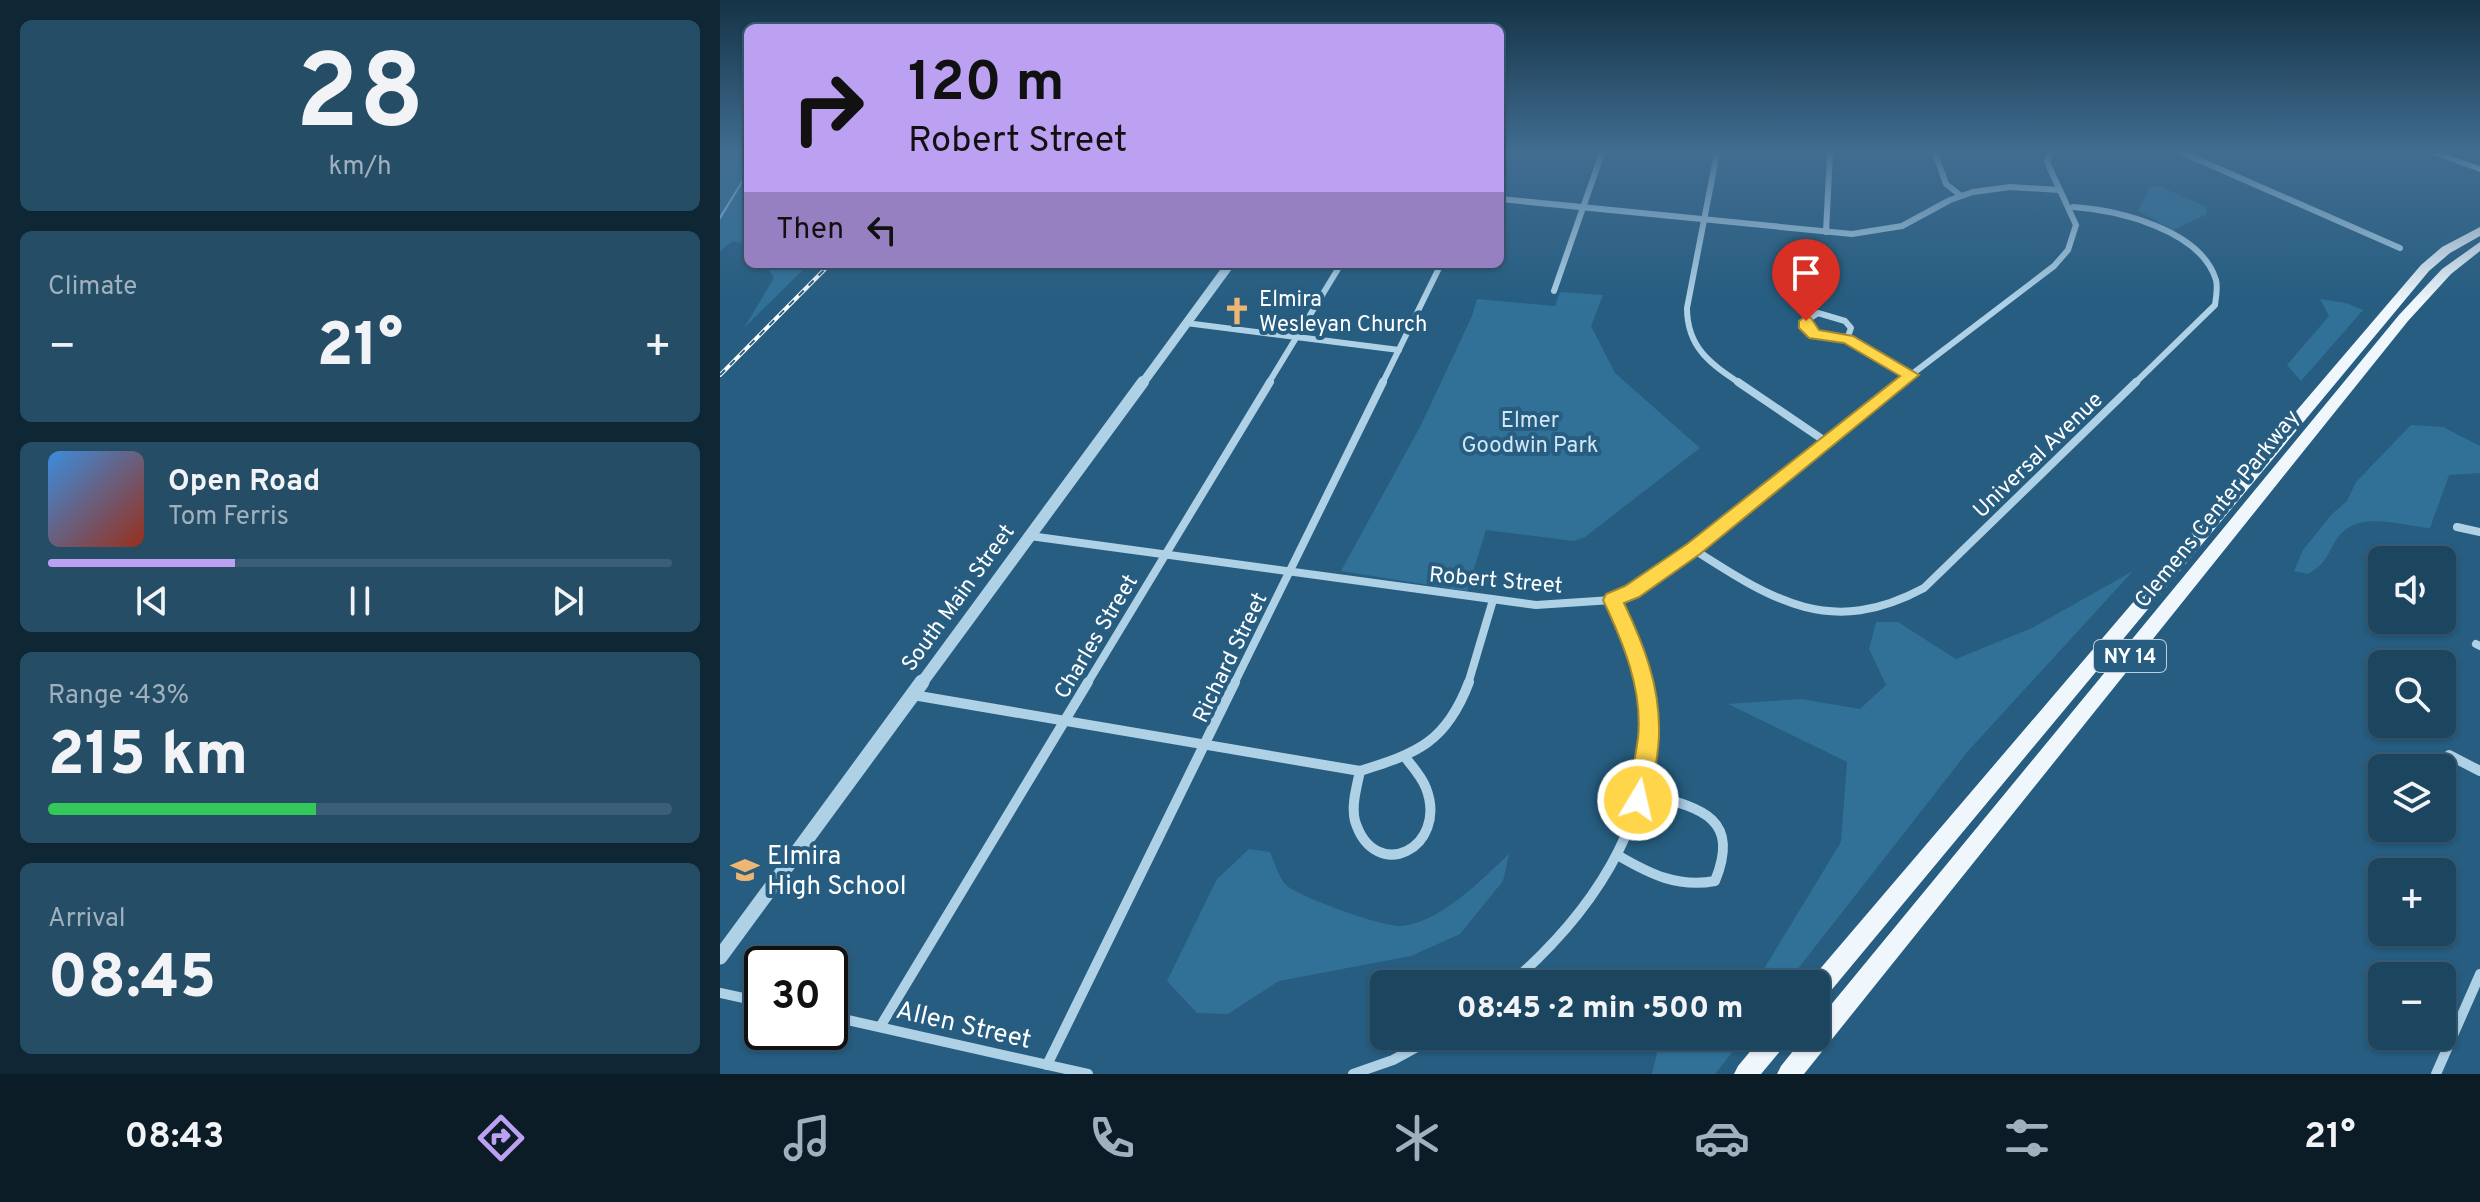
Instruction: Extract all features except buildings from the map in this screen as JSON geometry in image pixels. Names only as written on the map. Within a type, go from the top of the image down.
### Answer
[{"type":"main road","name":"Clemens Center Parkway","points":[[1830,974],[2384,314],[2425,268],[2446,250],[2480,231]]},
{"type":"main road","name":"Clemens Center Parkway","points":[[1789,1074],[2087,712],[2363,368],[2436,281],[2461,258],[2480,246]]},
{"type":"main road","points":[[1746,1074],[1766,1050]]},
{"type":"street","points":[[1538,203],[1852,234],[1898,228],[1945,203]]},
{"type":"street","points":[[1554,291],[1585,203]]},
{"type":"street","points":[[1707,203],[1687,308],[1688,331],[1695,347],[1726,376],[1825,441]]},
{"type":"street","points":[[1826,232],[1827,203]]},
{"type":"street","points":[[2070,203],[2073,207]]},
{"type":"street","points":[[2297,203],[2400,248]]},
{"type":"street","name":"Robert Street","points":[[1030,536],[1536,605],[1612,600],[1632,591],[1693,549],[1825,441],[2054,266],[2076,238],[2073,207]]},
{"type":"street","name":"Universal Avenue","points":[[1693,549],[1763,593],[1805,608],[1834,613],[1864,612],[1891,606],[1924,588],[2215,305],[2218,292],[2212,271],[2196,251],[2180,240],[2128,216],[2073,207]]},
{"type":"street","name":"South Main Street","points":[[720,957],[1227,268]]},
{"type":"street","name":"Charles Street","points":[[880,1027],[1339,268]]},
{"type":"street","name":"Richard Street","points":[[1047,1065],[1439,268]]},
{"type":"street","points":[[1847,339],[1851,328],[1845,321],[1818,313],[1806,321],[1807,328],[1814,334],[1847,339],[1911,375]]},
{"type":"street","points":[[1186,323],[1399,350]]},
{"type":"street","points":[[2457,527],[2480,532]]},
{"type":"street","points":[[912,695],[1360,771],[1405,757],[1420,749],[1447,725],[1465,694],[1493,600]]},
{"type":"street","points":[[1527,970],[1564,931],[1619,856],[1640,792],[1649,736],[1648,705],[1636,649],[1612,600]]},
{"type":"street","points":[[1360,771],[1354,818],[1362,837],[1380,853],[1400,855],[1417,849],[1427,839],[1433,813],[1426,786],[1405,757]]},
{"type":"street","points":[[2456,759],[2480,771]]},
{"type":"street","points":[[1619,856],[1678,884],[1698,886],[1715,881],[1728,850],[1715,819],[1685,805],[1640,792]]},
{"type":"street","points":[[2436,1074],[2480,974]]},
{"type":"street","points":[[720,993],[744,998]]},
{"type":"street","name":"Allen Street","points":[[848,1020],[1088,1074]]},
{"type":"street","points":[[1353,1074],[1411,1050]]},
{"type":"green space","points":[[720,203],[744,203],[744,244],[733,241],[720,251]]},
{"type":"green space","points":[[2142,203],[2197,203],[2206,207],[2207,214],[2173,230],[2138,211]]},
{"type":"green space","points":[[768,268],[805,268],[744,328],[774,278]]},
{"type":"green space","name":"Elmer Goodwin Park","points":[[1560,292],[1603,295],[1591,326],[1615,373],[1700,448],[1585,537],[1574,541],[1486,530],[1467,591],[1341,571],[1421,425],[1477,299],[1555,306]]},
{"type":"green space","points":[[2320,299],[2346,303],[2363,310],[2301,381],[2287,365],[2329,316]]},
{"type":"green space","points":[[2411,425],[2443,427],[2480,446],[2480,473],[2449,475],[2430,528],[2373,521],[2352,525],[2339,537],[2316,569],[2308,574],[2294,571],[2303,550],[2332,514],[2347,501],[2356,482]]},
{"type":"green space","points":[[2133,571],[1969,750],[1797,970],[1763,970],[1841,842],[1847,762],[1728,704],[1801,699],[1860,709],[1886,685],[1869,649],[1876,622],[1898,622],[1956,659],[2032,628]]},
{"type":"green space","points":[[1249,849],[1270,852],[1283,882],[1294,890],[1361,917],[1402,926],[1417,923],[1446,908],[1509,854],[1503,881],[1460,934],[1411,956],[1279,981],[1228,1014],[1197,1013],[1167,981],[1217,879]]},
{"type":"green space","points":[[1658,1050],[1734,1050],[1715,1074],[1652,1074]]},
{"type":"waterway","points":[[720,218],[729,203]]},
{"type":"railway","points":[[720,375],[826,268]]},
{"type":"place","name":"Elmira Wesleyan Church","points":[[1237,311]]},
{"type":"place","name":"Elmira High School","points":[[745,870]]},
{"type":"route","points":[[1638,800],[1649,736],[1648,705],[1636,649],[1626,623],[1612,600],[1632,591],[1693,549],[1911,375],[1847,339],[1814,334],[1807,328],[1806,321]]}]
